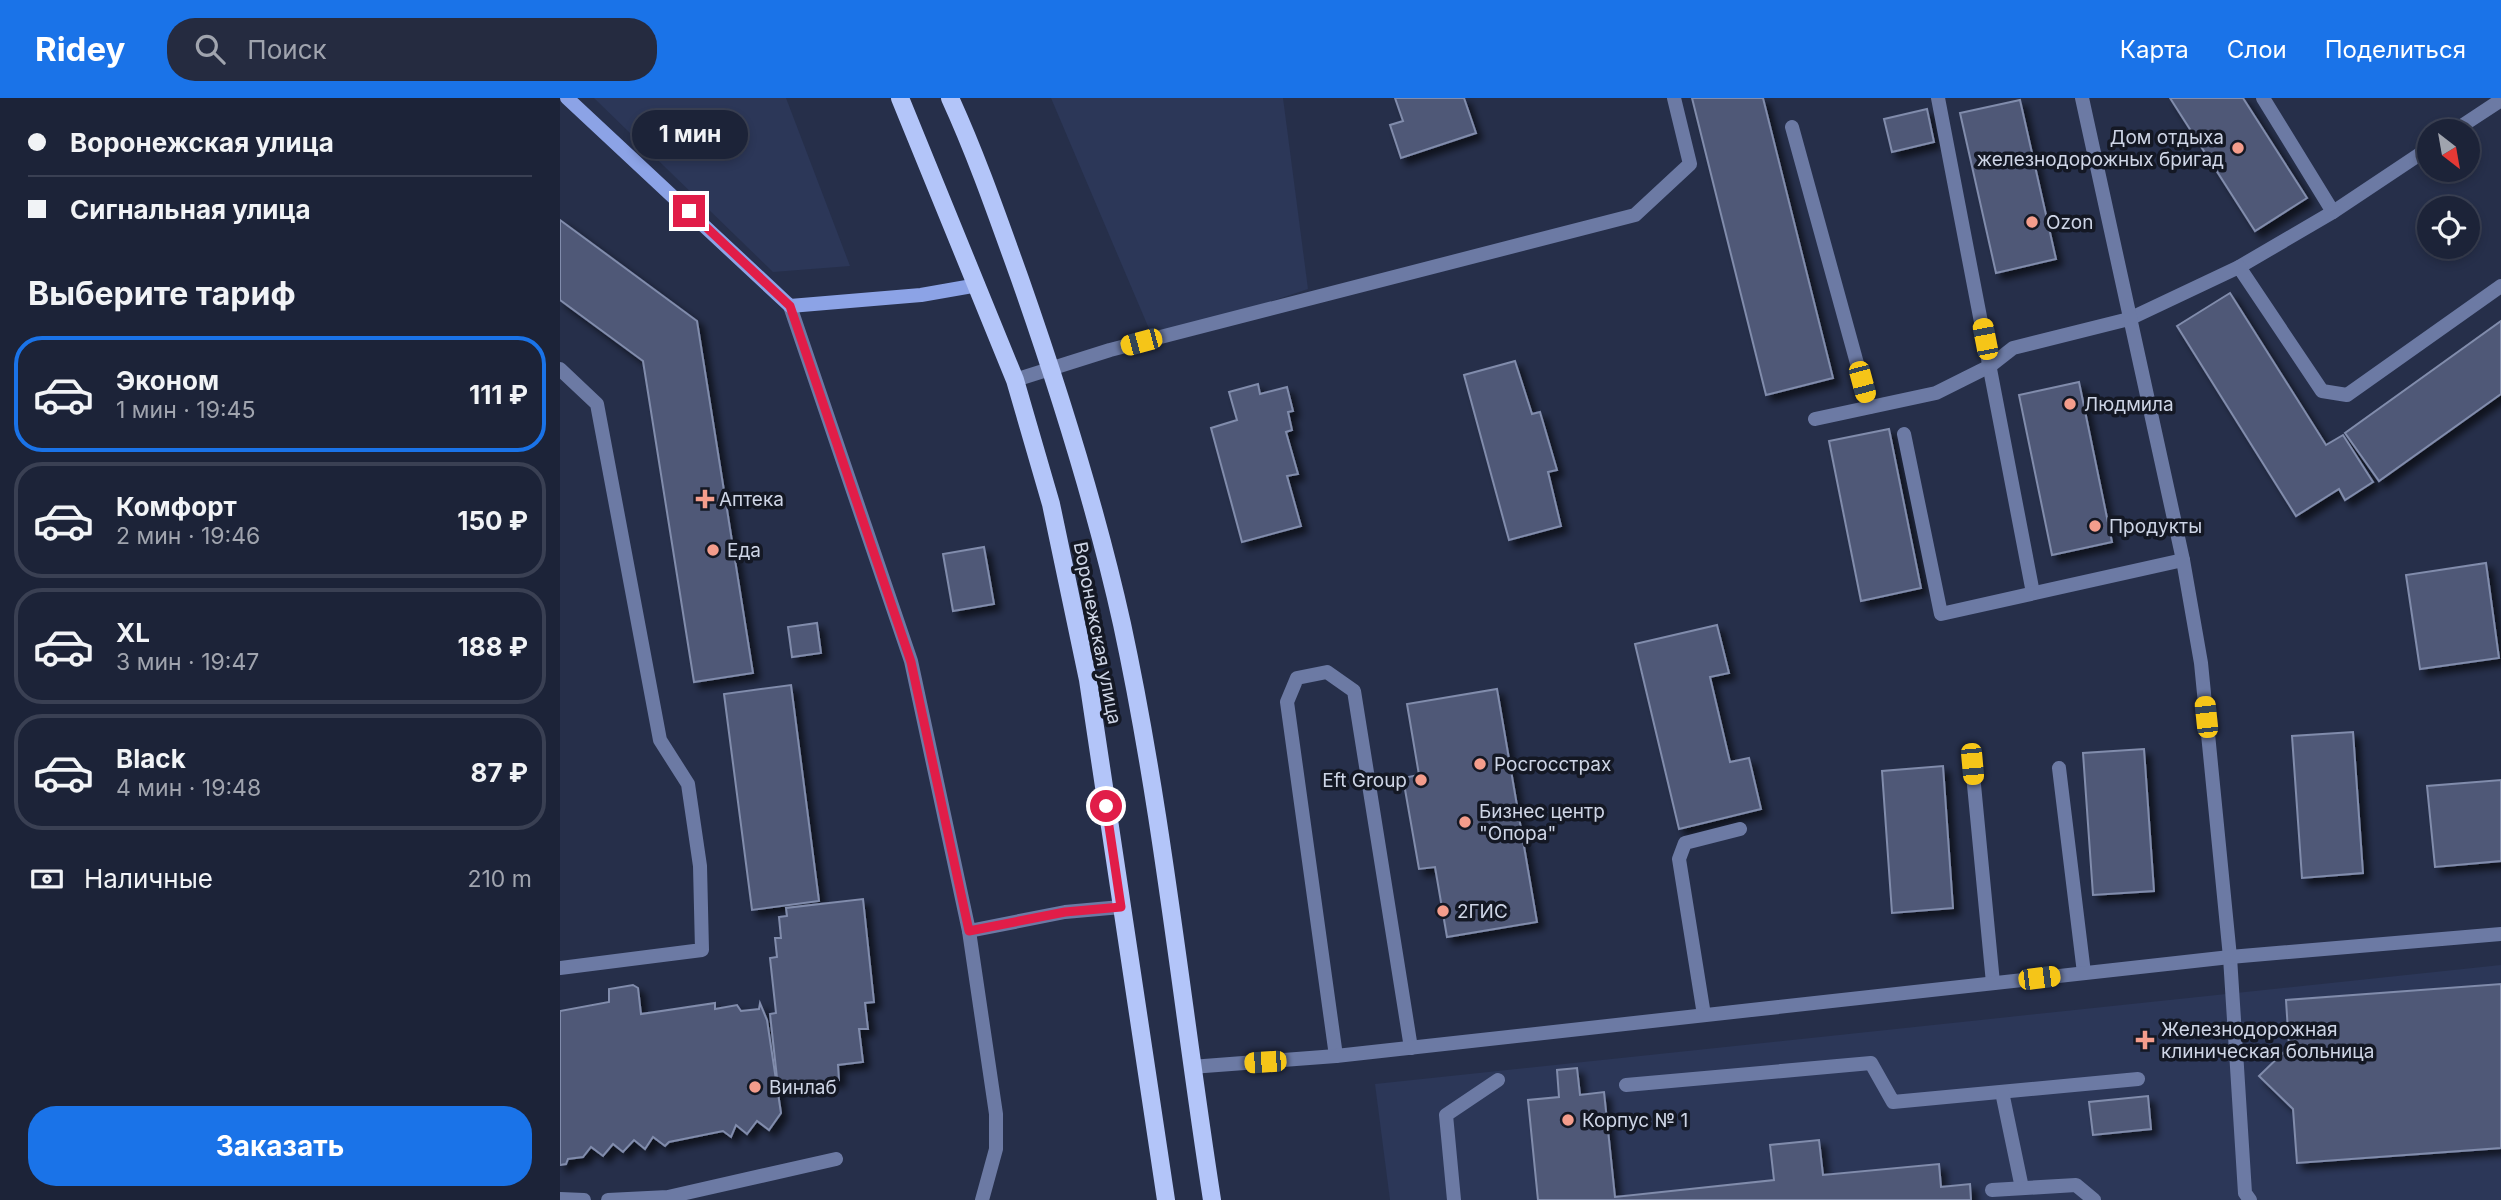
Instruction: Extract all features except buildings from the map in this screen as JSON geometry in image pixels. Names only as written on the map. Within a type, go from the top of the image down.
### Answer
[{"type":"main road","name":"Воронежская улица","points":[[900,98],[1015,380],[1051,504],[1088,680],[1166,1200]]},
{"type":"main road","name":"Воронежская улица","points":[[950,98],[975,154],[1052,369],[1084,475],[1122,624],[1156,816],[1212,1200]]},
{"type":"street","points":[[567,98],[790,306],[911,662],[969,931],[996,1114],[996,1149],[982,1200]]},
{"type":"street","points":[[1015,380],[1110,350],[1635,215],[1690,164],[1674,98]]},
{"type":"street","points":[[2082,98],[2183,560],[2201,663],[2230,957],[2245,1193],[2250,1200]]},
{"type":"street","points":[[2263,98],[2333,212]]},
{"type":"street","points":[[1938,99],[2033,593]]},
{"type":"street","points":[[2472,119],[2501,100]]},
{"type":"street","points":[[1793,127],[1869,407]]},
{"type":"street","points":[[1815,419],[1936,393],[1990,366],[2013,348],[2129,319],[2239,267],[2333,212],[2417,156]]},
{"type":"street","points":[[2239,267],[2322,391],[2347,396],[2501,286]]},
{"type":"street","points":[[790,306],[921,295],[978,285]]},
{"type":"street","points":[[560,369],[597,404],[660,740],[688,784],[700,866],[702,950],[560,968]]},
{"type":"street","points":[[1904,434],[1941,614],[2183,560]]},
{"type":"street","points":[[1336,1056],[1287,702],[1297,677],[1327,672],[1354,691],[1411,1048]]},
{"type":"street","points":[[1972,764],[1993,983]]},
{"type":"street","points":[[2059,768],[2084,973]]},
{"type":"street","points":[[1704,1015],[1679,859],[1685,843],[1740,829]]},
{"type":"street","points":[[969,931],[1065,912],[1121,907]]},
{"type":"street","points":[[1191,1068],[1411,1048],[2230,957],[2501,934]]},
{"type":"street","points":[[1626,1084],[1871,1063],[1893,1102],[2138,1079]]},
{"type":"street","points":[[1454,1200],[1446,1115],[1498,1080]]},
{"type":"street","points":[[2002,1092],[2022,1188]]},
{"type":"street","points":[[608,1200],[668,1197],[836,1159]]},
{"type":"street","points":[[1992,1189],[2076,1185],[2094,1200]]},
{"type":"street","points":[[560,1199],[584,1200]]},
{"type":"shaded area","points":[[594,98],[786,98],[850,266],[773,272]]},
{"type":"shaded area","points":[[1051,98],[1283,98],[1308,289],[1183,331],[1150,331]]},
{"type":"shaded area","name":"Железнодорожная клиническая больница","points":[[2501,965],[2501,1200],[1390,1200],[1375,1084]]},
{"type":"place","name":"Дом отдыха железнодорожных бригад","points":[[2238,148]]},
{"type":"place","name":"Ozon","points":[[2032,222]]},
{"type":"place","name":"Людмила","points":[[2070,404]]},
{"type":"place","name":"Аптека","points":[[705,499]]},
{"type":"place","name":"Продукты","points":[[2095,526]]},
{"type":"place","name":"Еда","points":[[713,550]]},
{"type":"place","name":"Росгосстрах","points":[[1480,764]]},
{"type":"place","name":"Eft Group","points":[[1421,780]]},
{"type":"place","name":"Бизнес центр \"Опора\"","points":[[1465,822]]},
{"type":"place","name":"2ГИС","points":[[1443,911]]},
{"type":"place","name":"Железнодорожная клиническая больница","points":[[2145,1040]]},
{"type":"place","name":"Винлаб","points":[[755,1087]]},
{"type":"place","name":"Корпус № 1","points":[[1568,1120]]},
{"type":"route","points":[[689,211],[790,306],[911,662],[969,931],[1065,912],[1121,907],[1106,806]]}]
